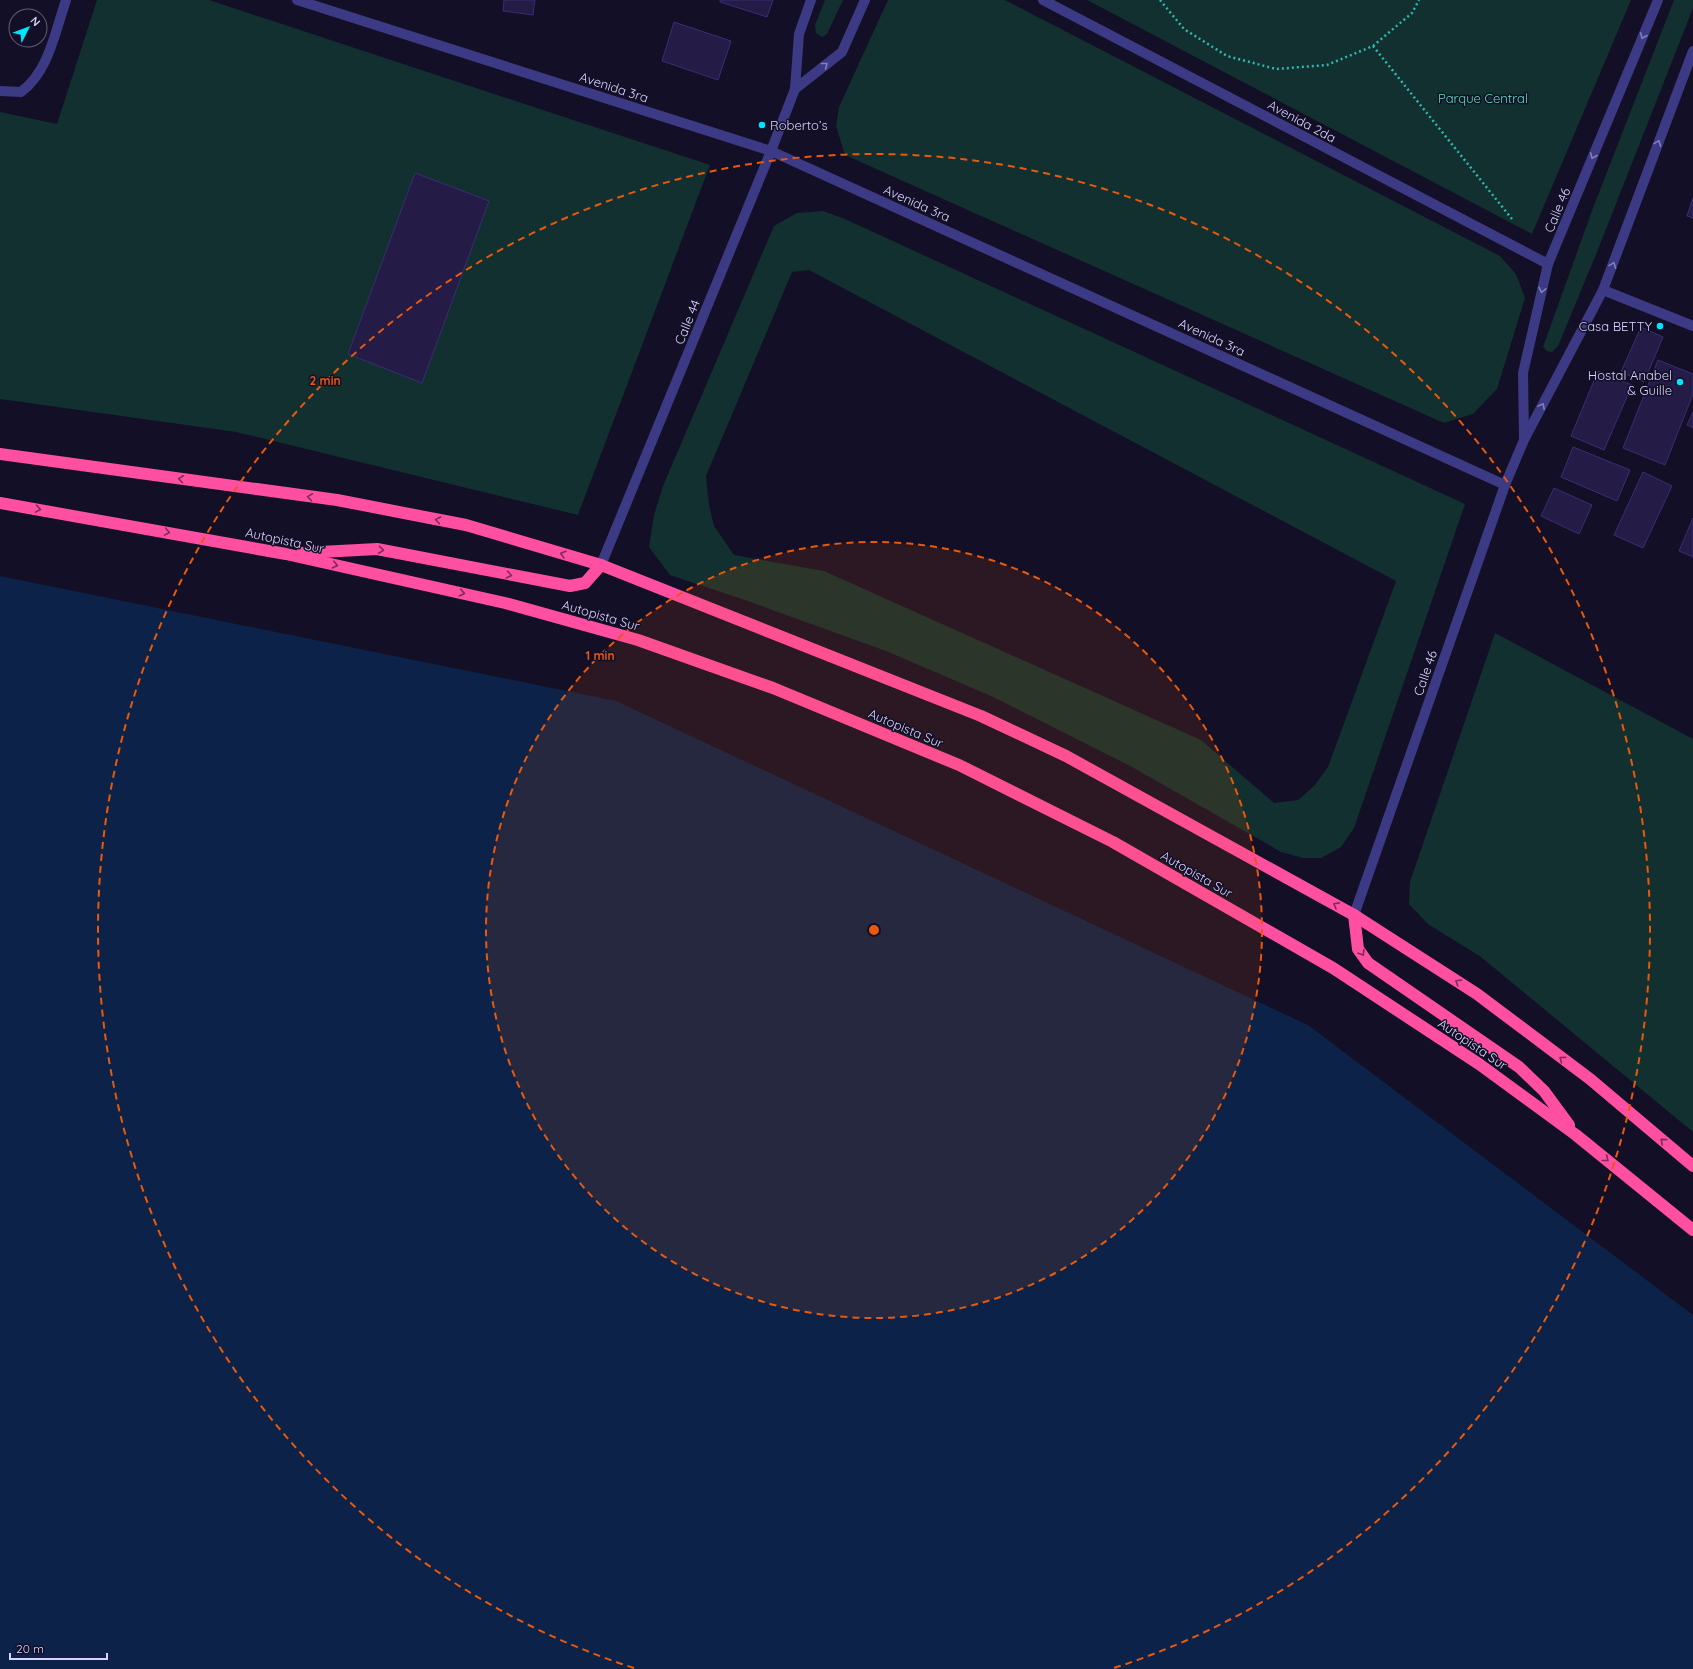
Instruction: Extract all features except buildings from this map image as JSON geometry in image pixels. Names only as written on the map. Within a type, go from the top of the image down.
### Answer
[{"type":"highway","points":[[0,454],[337,500],[466,525],[600,565],[996,723],[1066,756],[1354,915],[1477,994],[1590,1079],[1693,1166]]},
{"type":"highway","name":"Autopista Sur","points":[[0,503],[286,554],[505,603],[638,640],[773,688],[959,765],[1113,842],[1333,968],[1479,1064],[1576,1135],[1693,1230]]},
{"type":"highway","points":[[286,554],[377,549],[570,586],[585,583],[600,565]]},
{"type":"highway","points":[[1354,915],[1358,949],[1368,963],[1519,1067],[1544,1091],[1576,1135]]},
{"type":"street","points":[[0,91],[21,92],[31,84],[44,66],[66,0]]},
{"type":"street","name":"Avenida 3ra","points":[[297,0],[771,151],[1505,485]]},
{"type":"street","name":"Calle 44","points":[[600,565],[771,151],[795,89],[799,34],[811,0]]},
{"type":"street","points":[[795,89],[842,52],[865,0]]},
{"type":"street","name":"Avenida 2da","points":[[1043,0],[1548,264]]},
{"type":"street","name":"Calle 46","points":[[1524,440],[1523,373],[1548,264],[1658,0]]},
{"type":"street","name":"Calle 46","points":[[1354,915],[1505,485],[1524,440],[1603,290],[1693,51]]},
{"type":"street","points":[[1603,290],[1693,326]]},
{"type":"path","points":[[1160,0],[1184,29],[1227,56],[1276,69],[1327,65],[1373,46],[1412,13],[1419,0]]},
{"type":"path","points":[[1373,46],[1513,221]]},
{"type":"green space","points":[[97,0],[209,0],[710,165],[578,515],[236,432],[0,399],[0,112],[57,124]]},
{"type":"green space","points":[[825,0],[843,0],[827,34],[822,37],[816,33],[815,25]]},
{"type":"green space","points":[[888,0],[1005,0],[1500,256],[1516,274],[1525,298],[1497,389],[1473,414],[1444,423],[845,155],[836,126],[839,107]]},
{"type":"green space","name":"Parque Central","points":[[1087,0],[1631,0],[1532,234]]},
{"type":"green space","points":[[1674,0],[1693,0],[1693,8],[1597,252],[1558,346],[1552,352],[1547,351],[1543,347],[1593,208]]},
{"type":"green space","points":[[823,211],[845,219],[1465,504],[1354,828],[1341,847],[1321,858],[1303,858],[1281,852],[1132,767],[991,696],[886,651],[745,600],[670,575],[649,547],[654,515],[663,486],[774,226],[797,213]],"holes":[[[809,270],[1396,581],[1328,767],[1314,786],[1298,800],[1274,803],[1201,740],[824,571],[734,555],[714,526],[709,505],[706,476],[792,272]]]},
{"type":"green space","points":[[1495,633],[1693,739],[1693,1132],[1481,957],[1428,924],[1409,904],[1410,882]]},
{"type":"water","points":[[0,576],[616,701],[1308,1025],[1693,1315],[1693,1669],[0,1669]]},
{"type":"place","name":"Roberto’s","points":[[762,125]]},
{"type":"place","name":"Casa BETTY","points":[[1660,326]]},
{"type":"place","name":"Hostal Anabel & Guille","points":[[1680,382]]}]
